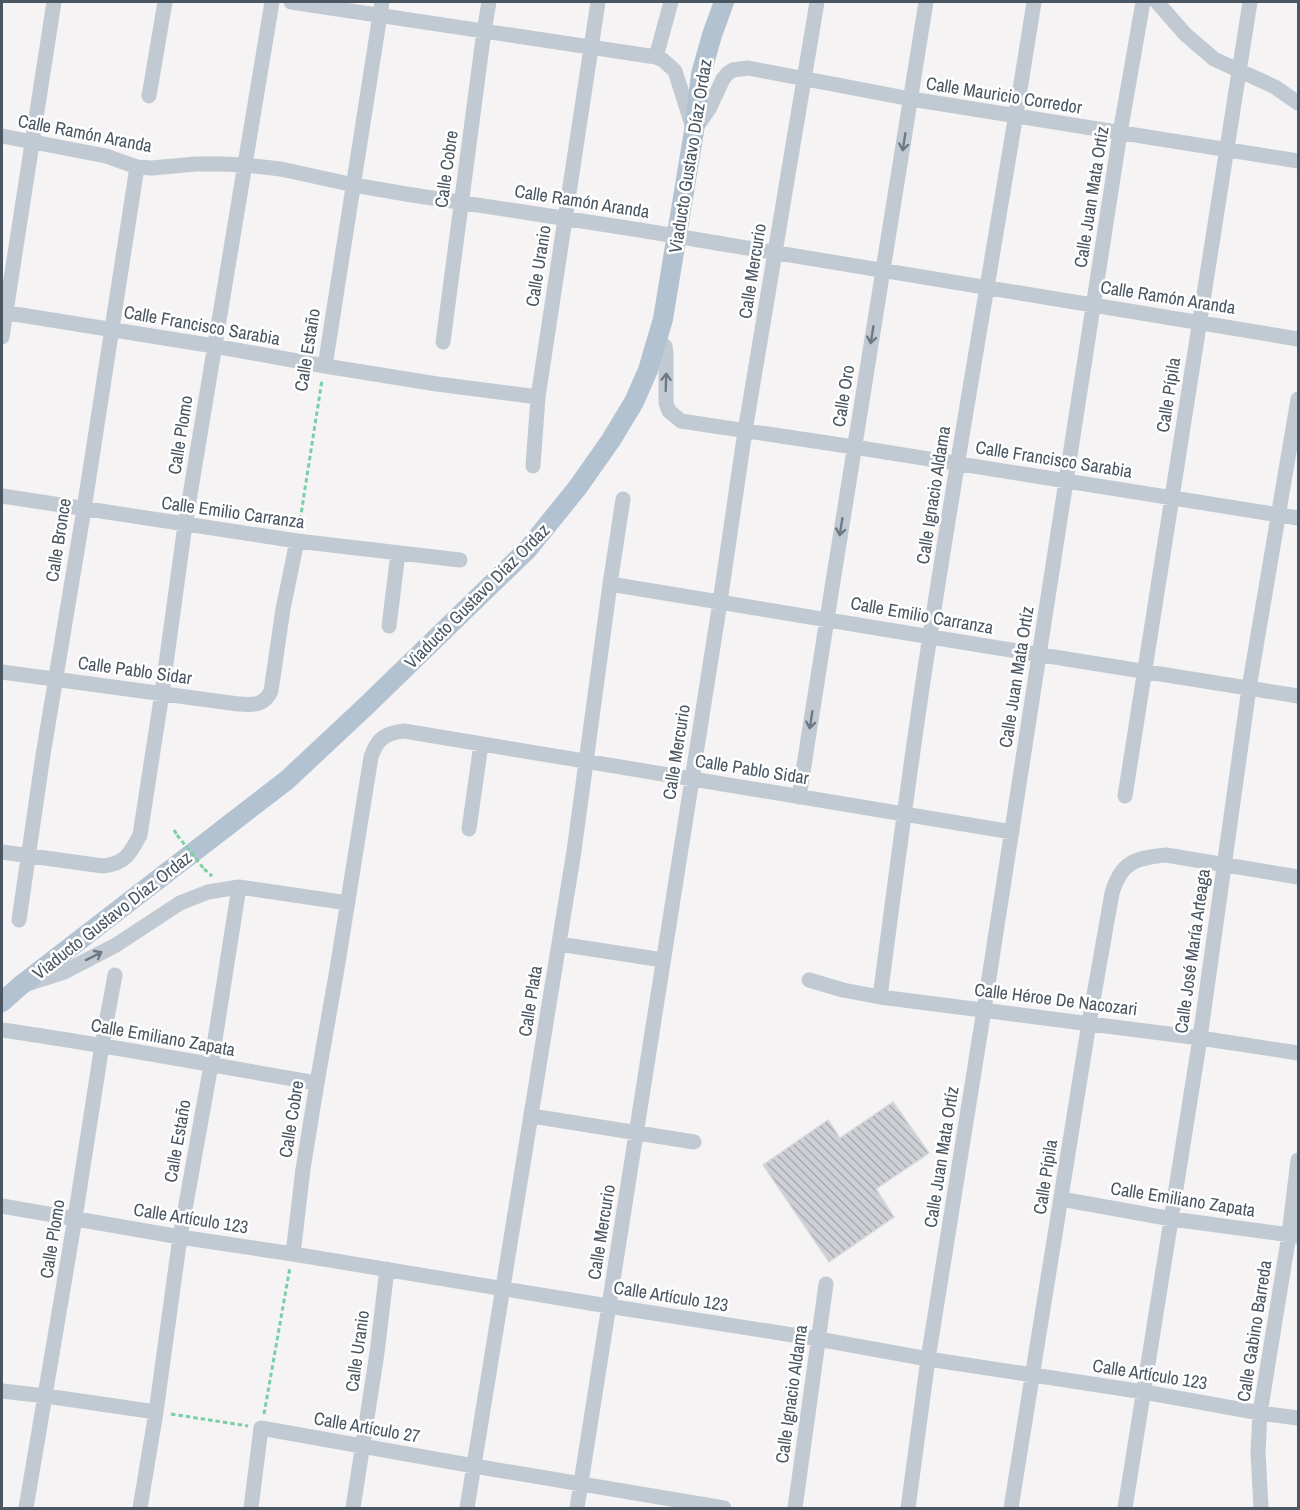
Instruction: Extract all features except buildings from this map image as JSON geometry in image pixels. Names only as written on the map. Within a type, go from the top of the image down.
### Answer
[{"type":"main road","name":"Viaducto Gustavo Díaz Ordaz","points":[[2,1002],[288,780],[528,549],[578,487],[634,402],[648,370],[657,341],[663,320],[701,74],[724,2]]},
{"type":"street","points":[[2,337],[3,312],[54,2]]},
{"type":"street","points":[[149,96],[165,2]]},
{"type":"street","name":"Calle Plomo","points":[[28,856],[103,866],[114,864],[131,853],[140,835],[162,693],[184,525],[272,2]]},
{"type":"street","points":[[291,2],[381,8],[484,31],[656,57],[675,71],[694,130]]},
{"type":"street","name":"Calle Cobre","points":[[443,342],[489,2]]},
{"type":"street","name":"Calle Uranio","points":[[534,466],[538,397],[598,2]]},
{"type":"street","points":[[656,57],[671,2]]},
{"type":"street","name":"Calle Mercurio","points":[[577,1509],[745,430],[817,2]]},
{"type":"street","name":"Calle Oro","points":[[799,797],[926,2]]},
{"type":"street","name":"Calle Ignacio Aldama","points":[[880,997],[930,636],[1034,2]]},
{"type":"street","name":"Calle Juan Mata Ortíz","points":[[908,1509],[928,1359],[1095,305],[1120,133],[1143,2]]},
{"type":"street","points":[[1157,2],[1185,34],[1214,59],[1275,87],[1299,103]]},
{"type":"street","name":"Calle Pípila","points":[[1125,796],[1250,2]]},
{"type":"street","name":"Calle Estaño","points":[[325,366],[381,8]]},
{"type":"street","name":"Calle Mauricio Corredor","points":[[694,130],[709,109],[728,73],[740,68],[748,68],[911,99],[1299,161]]},
{"type":"street","name":"Calle Ramón Aranda","points":[[2,136],[106,156],[137,167],[196,164],[244,165],[281,169],[461,202],[883,269],[1299,339]]},
{"type":"street","name":"Calle Bronce","points":[[19,920],[137,167]]},
{"type":"street","name":"Calle Francisco Sarabia","points":[[3,312],[437,384],[538,397]]},
{"type":"street","name":"Calle Francisco Sarabia","points":[[657,341],[665,346],[666,404],[669,411],[681,421],[1299,518]]},
{"type":"street","name":"Calle José María Arteaga","points":[[1125,1509],[1200,1038],[1249,688],[1299,399]]},
{"type":"street","name":"Calle Emilio Carranza","points":[[2,496],[297,541],[460,560]]},
{"type":"street","name":"Calle Plata","points":[[467,1509],[559,944],[623,499]]},
{"type":"street","name":"Calle Pablo Sidar","points":[[2,672],[238,704],[263,703],[271,691],[283,609],[297,541]]},
{"type":"street","points":[[389,626],[398,553]]},
{"type":"street","name":"Calle Emilio Carranza","points":[[610,584],[1299,696]]},
{"type":"street","name":"Calle Pablo Sidar","points":[[381,739],[393,732],[404,731],[1012,832]]},
{"type":"street","name":"Calle Cobre","points":[[293,1254],[303,1169],[371,757],[374,747],[381,739]]},
{"type":"street","points":[[470,828],[481,744]]},
{"type":"street","points":[[2,852],[28,856]]},
{"type":"street","name":"Calle Pípila","points":[[1011,1509],[1089,1023],[1116,878],[1135,860],[1166,855],[1224,866]]},
{"type":"street","points":[[1224,866],[1299,877]]},
{"type":"street","points":[[20,986],[64,972],[116,945],[180,903],[208,892],[239,887],[348,903]]},
{"type":"street","name":"Calle Estaño","points":[[140,1509],[180,1237],[211,1065],[239,887]]},
{"type":"street","points":[[559,944],[663,960]]},
{"type":"street","name":"Calle Plomo","points":[[26,1509],[115,975]]},
{"type":"street","name":"Calle Héroe De Nacozari","points":[[809,980],[843,990],[880,997],[1089,1023],[1299,1053]]},
{"type":"street","name":"Calle Emiliano Zapata","points":[[2,1030],[102,1045],[317,1083]]},
{"type":"street","points":[[532,1116],[694,1142]]},
{"type":"street","name":"Calle Gabino Barreda","points":[[1261,1509],[1258,1452],[1260,1413],[1294,1236],[1299,1160]]},
{"type":"street","name":"Calle Emiliano Zapata","points":[[1061,1199],[1172,1219],[1294,1236]]},
{"type":"street","name":"Calle Artículo 123","points":[[2,1206],[180,1237],[1299,1418]]},
{"type":"street","name":"Calle Uranio","points":[[353,1509],[377,1353],[387,1269]]},
{"type":"street","name":"Calle Ignacio Aldama","points":[[795,1509],[826,1284]]},
{"type":"street","points":[[2,1391],[156,1412]]},
{"type":"street","points":[[251,1509],[261,1428]]},
{"type":"street","name":"Calle Artículo 27","points":[[261,1428],[580,1484],[685,1506],[724,1509]]},
{"type":"path","name":"Calle Estaño","points":[[297,541],[325,366]]},
{"type":"path","points":[[174,830],[204,869]]},
{"type":"path","points":[[156,1412],[261,1428],[293,1254]]}]
